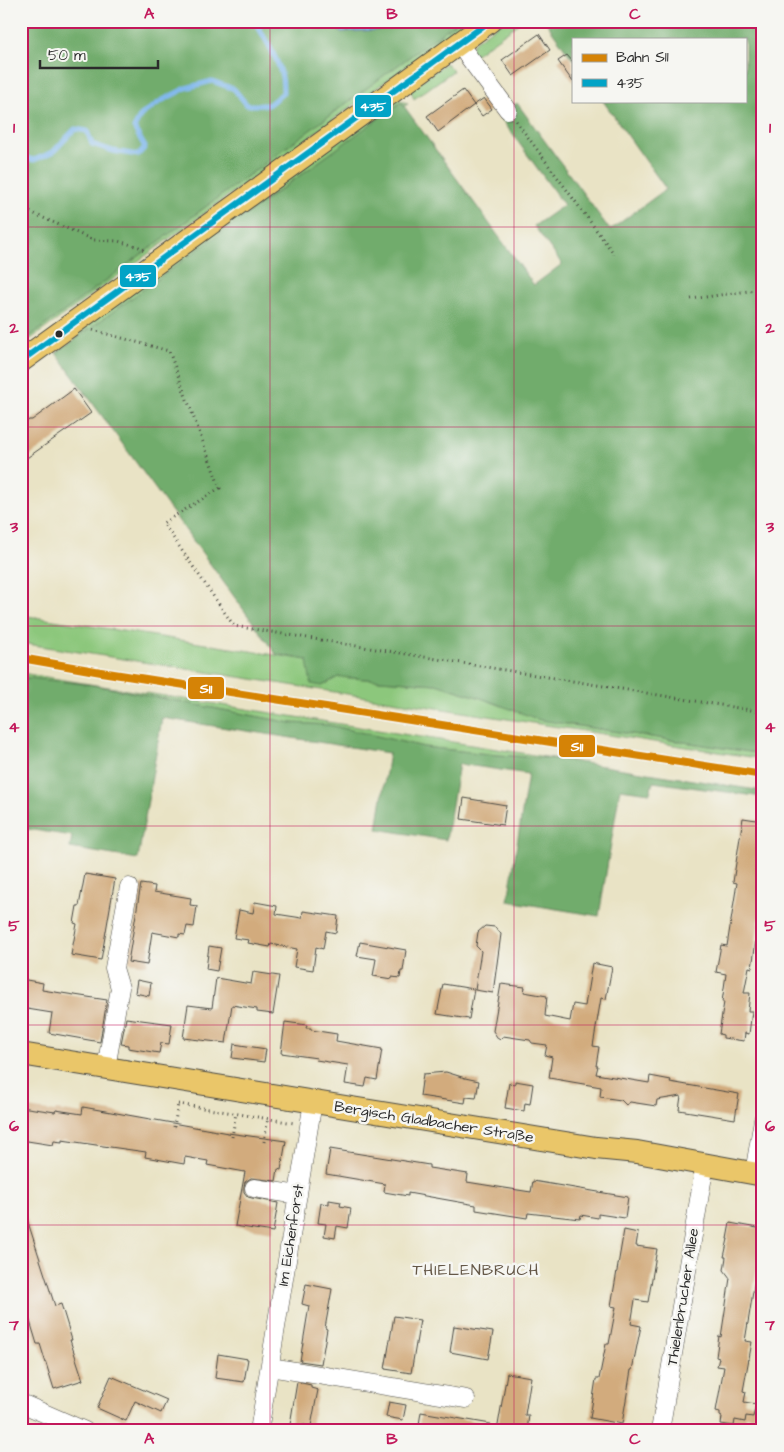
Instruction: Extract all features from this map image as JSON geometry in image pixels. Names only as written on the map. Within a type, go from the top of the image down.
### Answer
[{"type":"main road","points":[[21,361],[490,21]]},
{"type":"main road","name":"Bergisch Gladbacher Straße","points":[[21,1054],[596,1148],[637,1152],[758,1174]]},
{"type":"street","points":[[459,44],[508,110]]},
{"type":"street","points":[[106,1068],[120,988],[114,968],[129,887]]},
{"type":"street","name":"Im Eichenforst","points":[[259,1431],[313,1102]]},
{"type":"street","points":[[758,1174],[763,1120]]},
{"type":"street","name":"Thielenbrucher Allee","points":[[660,1431],[705,1164]]},
{"type":"street","points":[[254,1188],[298,1195]]},
{"type":"street","points":[[270,1367],[466,1399]]},
{"type":"street","points":[[21,1403],[85,1431]]},
{"type":"path","points":[[508,110],[614,254]]},
{"type":"path","points":[[21,208],[93,240],[118,241],[139,247],[147,252]]},
{"type":"path","points":[[691,299],[763,289]]},
{"type":"path","points":[[72,324],[169,351],[220,488],[163,523],[234,626],[763,712]]},
{"type":"path","points":[[174,1127],[178,1104],[309,1126]]},
{"type":"path","points":[[232,1137],[236,1114]]},
{"type":"path","points":[[264,1142],[268,1119]]},
{"type":"green space","points":[[21,21],[322,21],[341,32],[378,30],[406,21],[458,21],[21,343]]},
{"type":"green space","points":[[458,21],[469,21],[21,346],[21,343]]},
{"type":"green space","points":[[503,21],[522,21],[473,56],[471,49],[474,42]]},
{"type":"green space","points":[[545,21],[755,21],[763,32],[763,754],[540,720],[436,684],[338,677],[322,686],[311,684],[307,660],[276,654],[56,353],[401,102],[534,285],[562,264],[534,226],[564,205],[500,117],[517,103],[610,230],[666,189],[604,102],[746,102],[746,38],[572,38],[572,59]]},
{"type":"green space","points":[[446,63],[453,71],[414,99],[410,89]]},
{"type":"green space","points":[[397,98],[408,104],[404,106],[402,102],[77,338],[73,333]]},
{"type":"green space","points":[[21,615],[307,660],[322,686],[338,677],[436,684],[565,724],[763,754],[763,759],[21,643]]},
{"type":"green space","points":[[21,673],[559,759],[497,755],[424,747],[329,725],[291,723],[93,685],[21,677]]},
{"type":"green space","points":[[21,677],[93,685],[291,723],[329,725],[424,747],[497,755],[559,759],[763,791],[763,797],[653,782],[650,793],[620,789],[599,916],[508,901],[528,774],[459,764],[446,840],[377,829],[389,753],[162,718],[138,859],[70,848],[72,836],[27,829],[21,854]]},
{"type":"water","points":[[322,21],[406,21],[378,30],[341,32]]},
{"type":"building","points":[[539,34],[550,50],[513,76],[502,60]]},
{"type":"building","points":[[567,55],[572,61],[572,81],[558,61]]},
{"type":"building","points":[[463,90],[474,105],[438,132],[427,116]]},
{"type":"building","points":[[484,98],[492,109],[482,116],[474,105]]},
{"type":"building","points":[[74,389],[91,413],[21,462],[21,425],[32,420]]},
{"type":"building","points":[[464,798],[506,805],[503,825],[461,819]]},
{"type":"building","points":[[743,818],[763,821],[763,868],[760,884],[763,884],[763,893],[752,968],[749,967],[744,993],[750,993],[748,1011],[752,1011],[749,1034],[745,1033],[744,1041],[723,1038],[723,1035],[719,1034],[726,974],[716,972],[721,945],[727,946],[737,883],[733,882]]},
{"type":"building","points":[[85,874],[115,879],[101,960],[71,955],[77,924],[74,923]]},
{"type":"building","points":[[141,884],[155,886],[154,892],[191,898],[190,905],[197,906],[194,927],[187,926],[185,935],[179,934],[179,937],[152,932],[147,965],[128,962]]},
{"type":"building","points":[[255,902],[277,906],[276,914],[302,918],[303,911],[338,916],[336,933],[326,931],[323,949],[316,947],[313,970],[294,967],[297,949],[271,944],[270,947],[248,943],[249,940],[234,938],[239,910],[253,913]]},
{"type":"building","points":[[485,926],[495,927],[501,934],[493,993],[475,990],[481,951],[476,946],[478,932]]},
{"type":"building","points":[[360,942],[406,950],[400,978],[392,977],[392,979],[373,976],[376,959],[357,956]]},
{"type":"building","points":[[209,946],[221,948],[217,971],[206,969]]},
{"type":"building","points":[[592,963],[612,967],[606,999],[601,998],[593,1046],[599,1047],[596,1074],[649,1083],[650,1076],[671,1080],[670,1082],[739,1094],[735,1119],[679,1110],[681,1096],[657,1100],[656,1106],[630,1102],[626,1105],[621,1100],[600,1097],[601,1087],[549,1078],[552,1057],[545,1055],[547,1045],[503,1036],[499,1040],[493,1031],[501,984],[525,987],[524,992],[547,996],[545,1016],[570,1021],[573,1004],[585,1006]]},
{"type":"building","points":[[253,972],[279,976],[273,1014],[232,1005],[226,1043],[183,1038],[188,1005],[212,1008],[216,978],[251,984]]},
{"type":"building","points":[[21,979],[43,983],[42,990],[107,1000],[100,1042],[49,1033],[52,1013],[21,1008]]},
{"type":"building","points":[[137,980],[151,983],[149,996],[135,993]]},
{"type":"building","points":[[443,984],[474,989],[469,1019],[437,1014]]},
{"type":"building","points":[[126,1018],[172,1024],[169,1044],[161,1043],[159,1053],[128,1048],[128,1045],[121,1044]]},
{"type":"building","points":[[285,1022],[307,1025],[306,1028],[311,1028],[311,1030],[337,1034],[336,1041],[382,1049],[377,1080],[367,1078],[365,1087],[345,1084],[348,1065],[281,1053]]},
{"type":"building","points":[[234,1044],[266,1049],[264,1062],[232,1058]]},
{"type":"building","points":[[446,1072],[479,1081],[476,1098],[466,1097],[465,1103],[420,1096],[423,1074]]},
{"type":"building","points":[[515,1081],[533,1084],[530,1104],[525,1103],[524,1111],[505,1108],[509,1083],[515,1084]]},
{"type":"building","points":[[21,1107],[82,1114],[83,1107],[228,1133],[286,1141],[281,1170],[278,1169],[276,1181],[251,1178],[245,1182],[244,1187],[244,1192],[248,1197],[278,1203],[273,1232],[235,1226],[245,1172],[207,1165],[208,1161],[185,1157],[184,1164],[145,1157],[146,1152],[62,1140],[62,1142],[54,1141],[53,1145],[21,1140]]},
{"type":"building","points":[[330,1149],[429,1165],[429,1168],[468,1174],[467,1182],[498,1187],[531,1192],[533,1181],[628,1197],[625,1218],[598,1214],[598,1218],[581,1215],[580,1219],[528,1213],[527,1218],[476,1210],[476,1205],[408,1193],[408,1196],[384,1192],[385,1184],[326,1174]]},
{"type":"building","points":[[329,1200],[341,1202],[340,1206],[351,1208],[348,1228],[337,1226],[335,1238],[324,1236],[326,1224],[318,1223],[321,1203],[329,1204]]},
{"type":"building","points":[[21,1210],[24,1210],[55,1306],[61,1304],[83,1380],[54,1389],[40,1344],[37,1344],[26,1308],[24,1308],[21,1300]]},
{"type":"building","points":[[730,1223],[763,1229],[763,1262],[758,1261],[745,1341],[752,1342],[743,1391],[746,1392],[744,1402],[756,1404],[753,1417],[746,1416],[745,1422],[735,1420],[734,1426],[721,1424],[722,1417],[720,1412],[716,1411],[724,1367],[717,1366],[719,1358],[716,1357],[730,1278],[724,1270],[726,1257],[724,1257]]},
{"type":"building","points":[[624,1230],[638,1233],[636,1246],[657,1249],[648,1302],[635,1300],[631,1324],[641,1326],[622,1424],[590,1418],[596,1379],[599,1379],[606,1344],[609,1344],[616,1307],[611,1306]]},
{"type":"building","points":[[306,1284],[332,1289],[321,1364],[300,1361],[309,1306],[302,1304]]},
{"type":"building","points":[[394,1316],[420,1320],[411,1373],[385,1369]]},
{"type":"building","points":[[454,1326],[493,1332],[488,1359],[450,1352]]},
{"type":"building","points":[[218,1354],[248,1359],[244,1382],[215,1378]]},
{"type":"building","points":[[507,1373],[531,1377],[525,1415],[529,1415],[527,1431],[497,1431]]},
{"type":"building","points":[[111,1376],[167,1400],[161,1413],[135,1401],[126,1421],[97,1408]]},
{"type":"building","points":[[297,1382],[311,1385],[311,1388],[318,1390],[311,1426],[303,1425],[302,1431],[289,1431]]},
{"type":"building","points":[[389,1402],[406,1405],[403,1420],[386,1417]]},
{"type":"building","points":[[421,1412],[491,1424],[490,1431],[418,1431]]},
{"type":"waterway","points":[[21,157],[34,160],[53,152],[75,129],[87,131],[92,144],[113,151],[138,155],[145,147],[134,128],[141,115],[161,101],[186,88],[212,81],[234,89],[247,105],[268,105],[283,93],[282,78],[273,53],[255,21]]},
{"type":"rail line","name":"S11","points":[[21,658],[763,775]]},
{"type":"transit line","name":"435","points":[[21,361],[490,21]]},
{"type":"district","name":"THIELENBRUCH","points":[[476,1270]]}]
